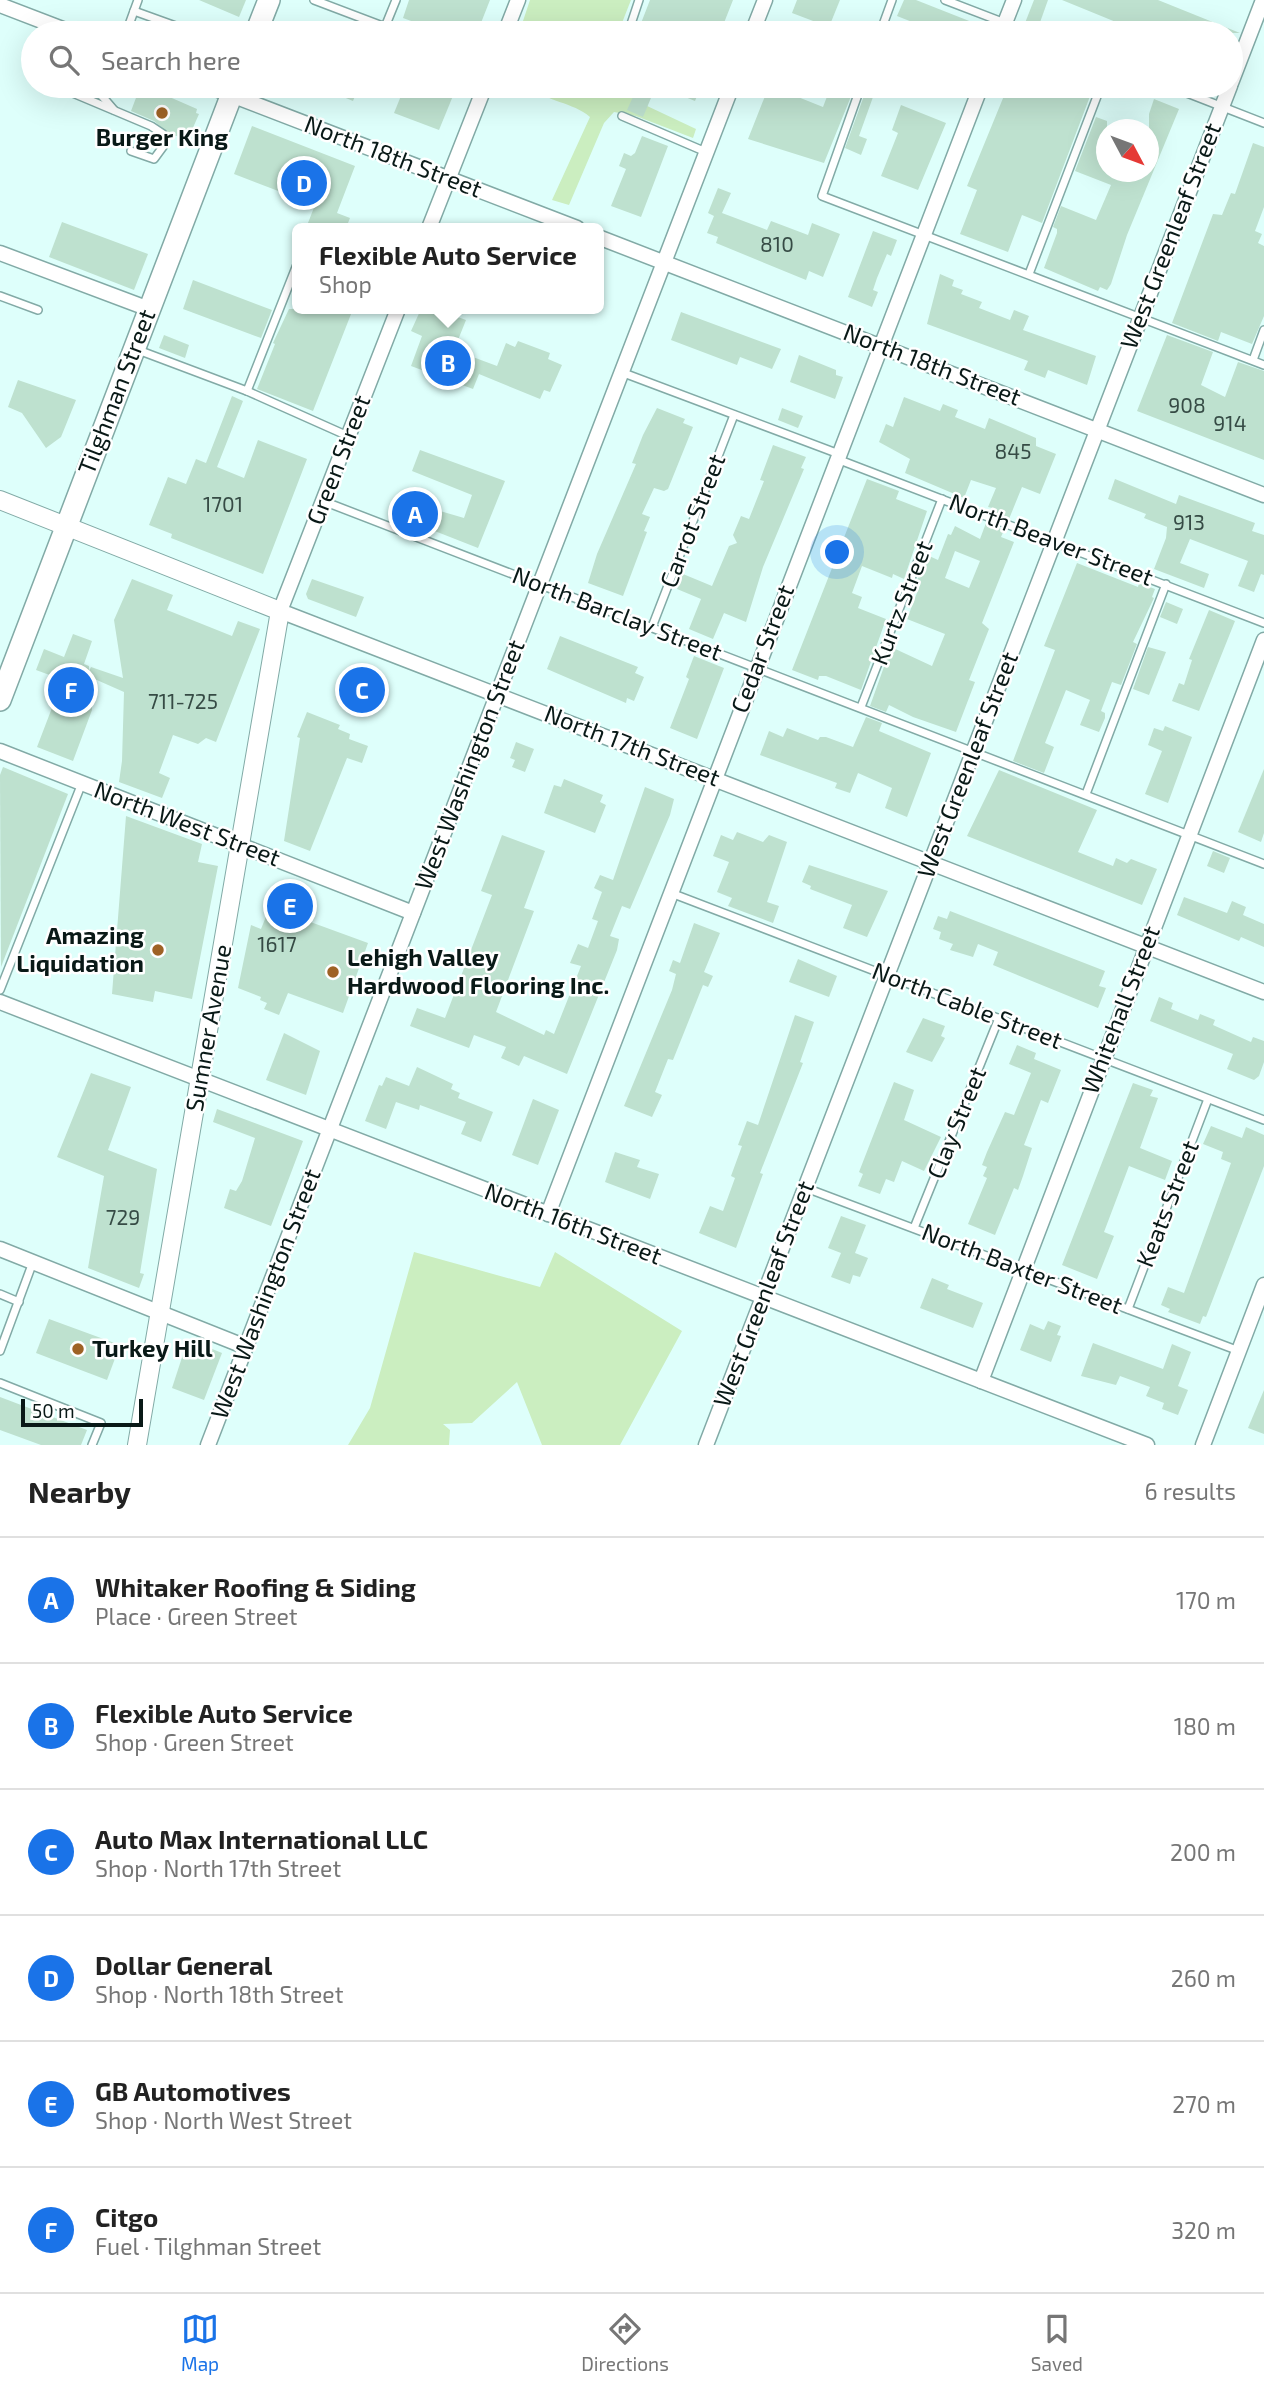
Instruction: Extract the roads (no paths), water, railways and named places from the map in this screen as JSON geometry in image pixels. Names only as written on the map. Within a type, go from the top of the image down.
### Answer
[{"type":"main road","points":[[260,21],[268,0]]},
{"type":"main road","name":"Tilghman Street","points":[[0,700],[231,98]]},
{"type":"street","points":[[510,21],[518,0]]},
{"type":"street","points":[[757,21],[765,0]]},
{"type":"street","points":[[1006,21],[1014,0]]},
{"type":"street","name":"West Greenleaf Street","points":[[1243,51],[1263,0]]},
{"type":"street","points":[[0,5],[42,21]]},
{"type":"street","name":"North 18th Street","points":[[254,98],[564,223]]},
{"type":"street","points":[[431,223],[480,98]]},
{"type":"street","name":"West Washington Street","points":[[208,1445],[727,98]]},
{"type":"street","name":"Cedar Street","points":[[548,1214],[976,98]]},
{"type":"street","name":"West Greenleaf Street","points":[[706,1445],[1225,98]]},
{"type":"street","name":"North 18th Street","points":[[604,239],[1264,495]]},
{"type":"street","points":[[0,253],[149,309]]},
{"type":"street","name":"Green Street","points":[[281,611],[396,314]]},
{"type":"street","name":"North 17th Street","points":[[0,500],[1264,992]]},
{"type":"street","name":"Sumner Avenue","points":[[137,1445],[281,611]]},
{"type":"street","name":"Whitehall Street","points":[[981,1381],[1264,639]]},
{"type":"street","name":"North West Street","points":[[0,751],[413,914]]},
{"type":"street","name":"North 16th Street","points":[[0,1002],[1147,1445]]},
{"type":"street","points":[[0,1249],[246,1347]]},
{"type":"street","points":[[1203,1445],[1264,1285]]},
{"type":"lane","points":[[130,21],[138,0]]},
{"type":"lane","points":[[314,0],[369,21]]},
{"type":"lane","points":[[387,21],[396,0]]},
{"type":"lane","points":[[632,21],[639,0]]},
{"type":"lane","points":[[884,21],[892,0]]},
{"type":"lane","points":[[945,0],[988,21]]},
{"type":"lane","points":[[134,11],[162,21]]},
{"type":"lane","points":[[83,98],[151,126],[163,134],[165,144],[154,159],[131,151]]},
{"type":"lane","points":[[104,98],[116,113]]},
{"type":"lane","points":[[858,98],[822,195],[1264,365]]},
{"type":"lane","points":[[1029,274],[1096,98]]},
{"type":"lane","points":[[1200,98],[1264,123]]},
{"type":"lane","points":[[622,116],[706,152]]},
{"type":"lane","points":[[247,391],[292,277]]},
{"type":"lane","points":[[0,296],[38,310]]},
{"type":"lane","points":[[1253,360],[1264,331]]},
{"type":"lane","points":[[134,348],[247,391],[348,436]]},
{"type":"lane","name":"North Beaver Street","points":[[620,372],[1264,623]]},
{"type":"lane","name":"Carrot Street","points":[[652,628],[734,415]]},
{"type":"lane","name":"Kurtz Street","points":[[861,707],[942,499]]},
{"type":"lane","name":"North Barclay Street","points":[[323,501],[1264,863]]},
{"type":"lane","points":[[1086,794],[1166,584]]},
{"type":"lane","points":[[0,990],[82,783]]},
{"type":"lane","name":"North Cable Street","points":[[671,892],[1264,1120]]},
{"type":"lane","name":"Clay Street","points":[[914,1228],[999,1018]]},
{"type":"lane","name":"Keats Street","points":[[1128,1309],[1208,1099]]},
{"type":"lane","name":"North Baxter Street","points":[[806,1188],[1239,1351]]},
{"type":"lane","points":[[0,1351],[33,1262]]},
{"type":"lane","points":[[0,1294],[19,1302]]},
{"type":"lane","points":[[0,1383],[101,1423],[92,1445]]},
{"type":"place","name":"Burger King","points":[[162,113]]},
{"type":"place","name":"Dollar General","points":[[304,183]]},
{"type":"place","name":"Flexible Auto Service","points":[[448,363]]},
{"type":"place","name":"Whitaker Roofing & Siding","points":[[415,514]]},
{"type":"place","name":"Citgo","points":[[71,690]]},
{"type":"place","name":"Auto Max International LLC","points":[[362,690]]},
{"type":"place","name":"GB Automotives","points":[[290,906]]},
{"type":"place","name":"Amazing Liquidation","points":[[158,950]]},
{"type":"place","name":"Lehigh Valley Hardwood Flooring Inc.","points":[[333,972]]},
{"type":"place","name":"Turkey Hill","points":[[78,1349]]}]
